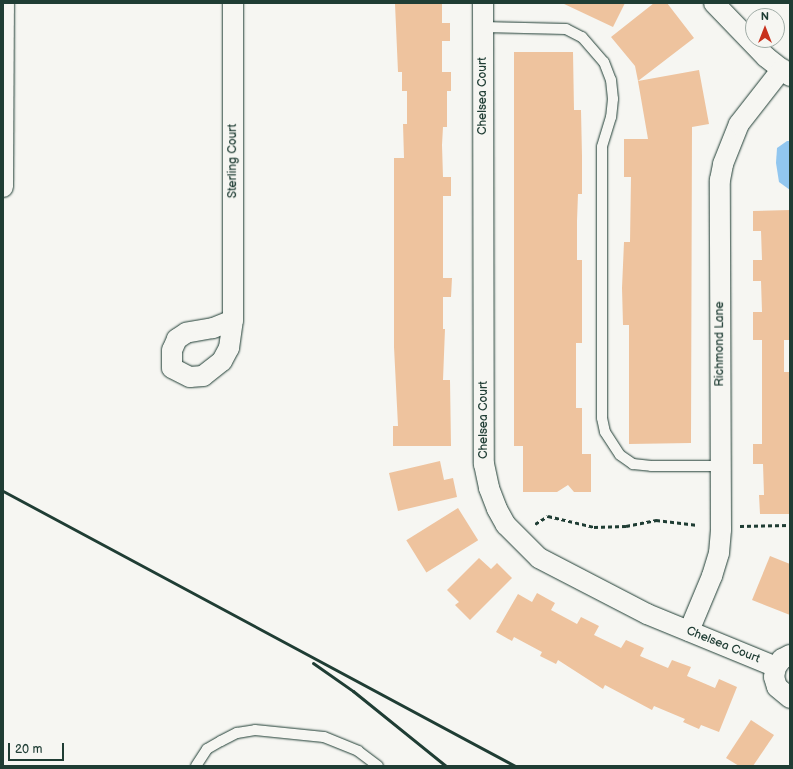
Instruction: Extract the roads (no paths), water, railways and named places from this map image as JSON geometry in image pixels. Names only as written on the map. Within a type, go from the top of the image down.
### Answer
[{"type":"street","points":[[3,187],[4,3]]},
{"type":"street","name":"Sterling Court","points":[[233,3],[233,320]]},
{"type":"street","name":"Chelsea Court","points":[[483,3],[484,448],[489,488],[506,525],[539,558],[647,614],[689,631],[783,661],[774,677],[776,687],[790,698]]},
{"type":"street","points":[[714,3],[766,57],[786,72]]},
{"type":"street","name":"Richmond Lane","points":[[689,631],[719,553],[721,466],[722,164],[738,124],[786,72]]},
{"type":"lane","points":[[483,27],[566,29],[582,37],[604,62],[613,99],[611,117],[602,147],[602,418],[605,432],[620,455],[634,464],[651,466],[721,466]]},
{"type":"lane","points":[[196,766],[207,750],[221,740],[237,733],[255,730],[324,737],[358,751],[378,766]]},
{"type":"water","points":[[787,141],[790,141],[790,190],[779,182],[776,163],[777,148]]},
{"type":"railway","points":[[3,491],[515,766]]},
{"type":"railway","points":[[313,663],[353,691],[446,766]]}]
